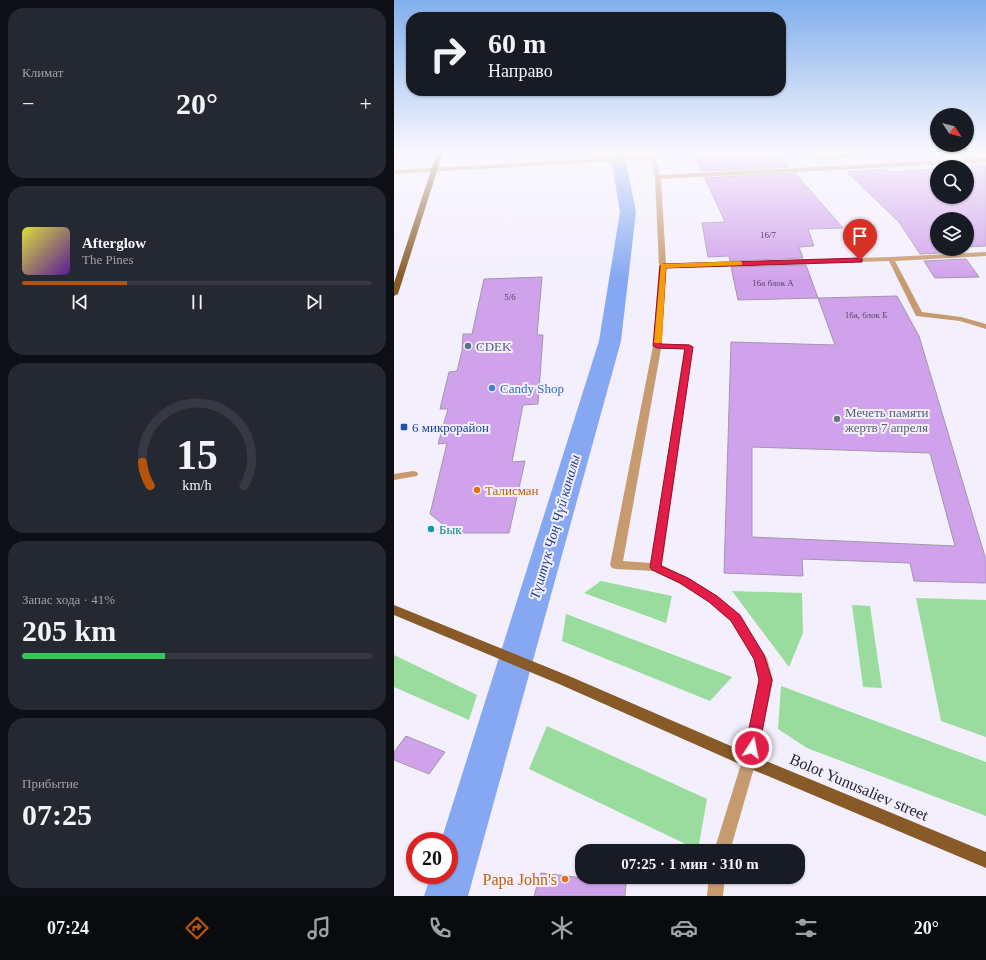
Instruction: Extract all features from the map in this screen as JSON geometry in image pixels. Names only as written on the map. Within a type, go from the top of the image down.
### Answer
[{"type":"main road","points":[[394,294],[425,194]]},
{"type":"main road","name":"Bolot Yunusaliev street","points":[[394,610],[564,680],[749,761],[986,860]]},
{"type":"street","points":[[659,194],[663,266],[657,346],[616,565],[656,567],[684,580],[713,599],[736,618],[760,658],[766,680],[749,761],[724,844]]},
{"type":"street","points":[[663,266],[891,259],[986,254]]},
{"type":"street","points":[[891,259],[919,314],[962,319],[986,327]]},
{"type":"street","points":[[656,567],[689,347],[657,346]]},
{"type":"street","points":[[394,477],[413,474]]},
{"type":"street","points":[[715,896],[716,884]]},
{"type":"green space","points":[[601,581],[672,596],[666,623],[584,593]]},
{"type":"green space","points":[[732,591],[802,593],[803,633],[789,667]]},
{"type":"green space","points":[[916,598],[986,600],[986,737],[941,721]]},
{"type":"green space","points":[[852,605],[870,606],[882,688],[863,687]]},
{"type":"green space","points":[[566,614],[732,677],[710,701],[562,641]]},
{"type":"green space","points":[[394,655],[477,695],[469,720],[394,687]]},
{"type":"green space","points":[[781,686],[986,762],[986,816],[807,748],[778,729]]},
{"type":"green space","points":[[547,726],[707,799],[699,844],[685,844],[529,769]]},
{"type":"building","points":[[712,194],[813,194],[843,228],[808,229],[814,246],[799,247],[803,258],[730,261],[729,256],[708,257],[702,223],[725,222]]},
{"type":"building","points":[[870,194],[930,194],[930,204],[974,204],[974,194],[986,194],[986,246],[974,247],[974,212],[930,212],[930,254],[920,254],[899,222]]},
{"type":"building","points":[[966,259],[979,277],[935,278],[924,261]]},
{"type":"building","points":[[806,265],[818,298],[738,300],[731,267]]},
{"type":"building","points":[[542,277],[537,335],[543,335],[538,404],[523,405],[512,462],[525,461],[509,533],[454,533],[430,514],[447,443],[438,444],[448,409],[440,409],[449,372],[457,371],[462,351],[463,334],[472,334],[484,279]]},
{"type":"building","points":[[897,296],[919,336],[986,560],[986,583],[914,581],[910,563],[802,559],[803,576],[724,573],[731,342],[835,345],[818,298]],"holes":[[[752,447],[930,453],[955,546],[752,537]]]},
{"type":"building","points":[[406,736],[445,752],[429,774],[394,760],[394,752]]},
{"type":"building","name":"Papa John's","points":[[541,873],[575,877],[575,884],[626,884],[625,896],[534,896]]},
{"type":"waterway","name":"Түштүк Чоң Чүй каналы","points":[[446,896],[610,341],[628,212],[625,194]]},
{"type":"slow traffic","points":[[658,342],[660,330],[663,266],[740,263]]},
{"type":"place","name":"CDEK","points":[[468,346]]},
{"type":"place","name":"Candy Shop","points":[[492,388]]},
{"type":"place","name":"Мечеть памяти жертв 7 апреля","points":[[837,419]]},
{"type":"place","name":"6 микрорайон","points":[[404,427]]},
{"type":"place","name":"Талисман","points":[[477,490]]},
{"type":"place","name":"Бык","points":[[431,529]]},
{"type":"place","name":"Papa John's","points":[[565,879]]},
{"type":"route","points":[[752,748],[766,680],[760,658],[736,618],[713,599],[684,580],[656,567],[689,347],[657,346],[660,330],[663,266],[860,260]]}]
